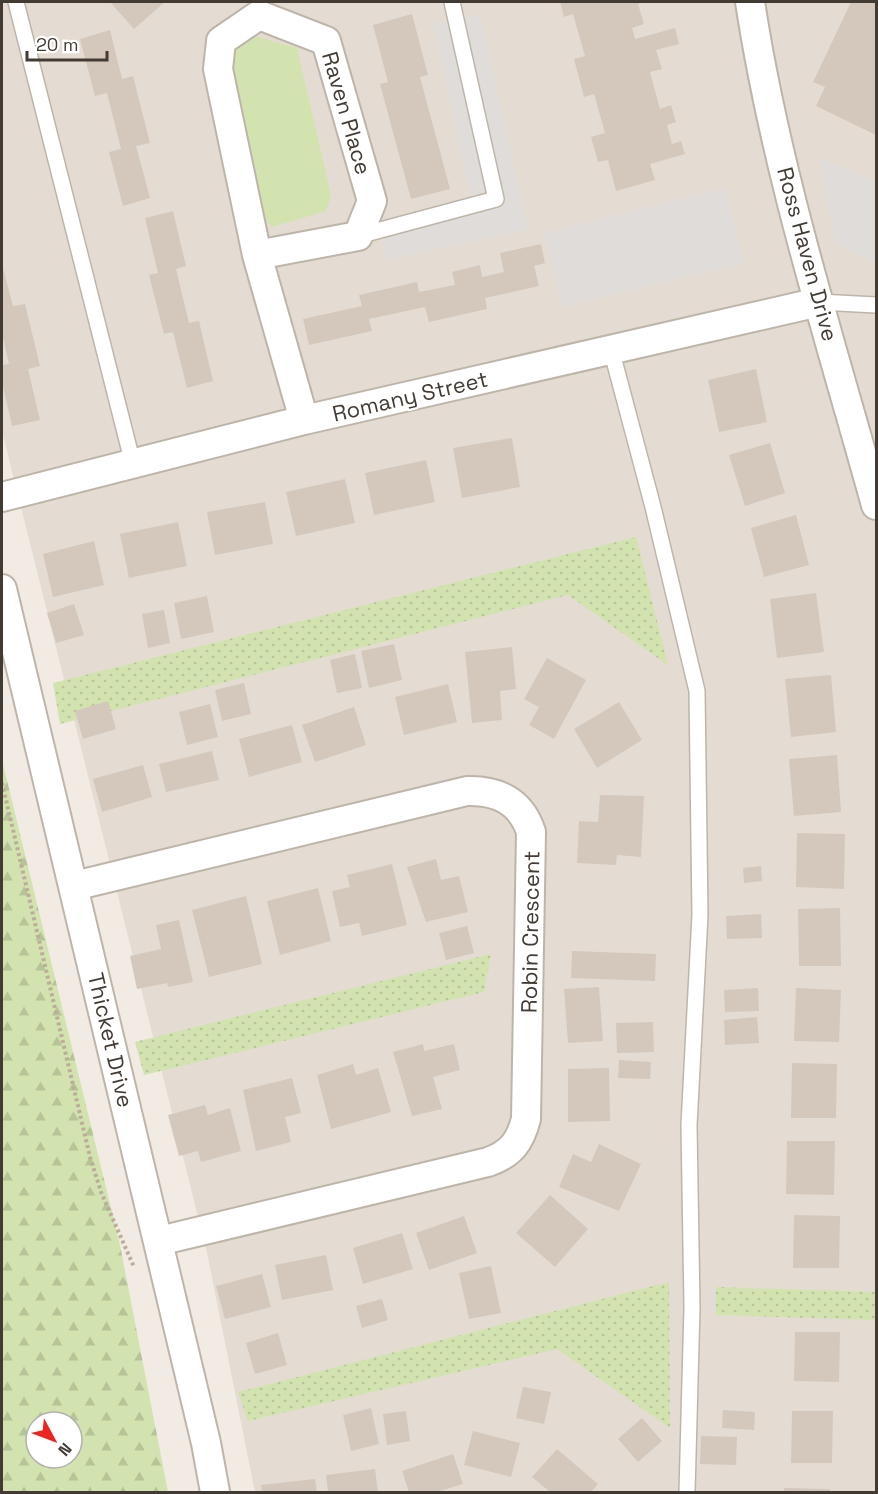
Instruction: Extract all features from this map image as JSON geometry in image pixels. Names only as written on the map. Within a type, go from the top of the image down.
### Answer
[{"type":"street","name":"Ross Haven Drive","points":[[750,2],[764,86],[819,302],[876,505]]},
{"type":"street","name":"Raven Place","points":[[304,420],[257,255],[218,69],[221,41],[259,15],[326,41],[372,201],[358,236]]},
{"type":"street","points":[[257,255],[358,236]]},
{"type":"street","name":"Romany Street","points":[[2,497],[304,420],[819,302]]},
{"type":"street","name":"Thicket Drive","points":[[2,589],[159,1241],[215,1492]]},
{"type":"street","name":"Robin Crescent","points":[[74,886],[467,791],[488,790],[503,797],[526,817],[531,832],[526,1119],[522,1135],[516,1146],[502,1157],[488,1162],[159,1241]]},
{"type":"lane","points":[[16,2],[133,464]]},
{"type":"lane","points":[[358,236],[496,199],[452,2]]},
{"type":"lane","points":[[819,302],[876,305]]},
{"type":"lane","points":[[611,350],[654,507],[697,691],[700,915],[689,1125],[692,1307],[687,1492]]},
{"type":"path","points":[[2,783],[90,1157],[101,1192],[137,1274]]},
{"type":"shaded area","points":[[2,2],[876,2],[876,1492],[255,1492],[207,1253],[2,431]]},
{"type":"shaded area","points":[[480,14],[528,229],[387,260],[378,220],[471,199],[433,24]]},
{"type":"shaded area","points":[[819,158],[876,182],[876,264],[835,244]]},
{"type":"shaded area","points":[[725,188],[744,263],[562,307],[544,233]]},
{"type":"green space","points":[[254,36],[297,48],[331,195],[326,211],[272,227],[257,211],[226,62],[234,43]]},
{"type":"green space","points":[[636,537],[668,665],[568,595],[60,724],[53,683]]},
{"type":"green space","points":[[2,760],[120,1245],[168,1492],[2,1492]]},
{"type":"green space","points":[[491,954],[484,992],[144,1075],[135,1042]]},
{"type":"green space","points":[[669,1282],[670,1428],[557,1349],[248,1421],[238,1392]]},
{"type":"green space","points":[[716,1287],[876,1292],[876,1320],[716,1315]]},
{"type":"building","points":[[110,2],[165,2],[134,29]]},
{"type":"building","points":[[560,2],[644,2],[638,4],[644,24],[632,28],[635,39],[675,28],[679,44],[656,50],[662,69],[650,72],[660,109],[671,105],[676,122],[667,125],[672,144],[681,141],[685,154],[650,164],[655,180],[616,191],[608,160],[598,162],[591,137],[605,133],[594,94],[584,97],[574,59],[585,56],[573,14],[564,17]]},
{"type":"building","points":[[851,2],[876,2],[876,135],[816,106],[825,87],[813,82]]},
{"type":"building","points":[[412,14],[428,75],[420,77],[450,189],[411,199],[380,84],[388,82],[373,25]]},
{"type":"building","points":[[110,30],[122,79],[133,76],[150,143],[136,146],[150,198],[123,206],[109,152],[121,149],[107,93],[95,96],[80,39]]},
{"type":"building","points":[[173,211],[186,266],[176,269],[189,323],[199,321],[213,381],[187,388],[173,332],[164,334],[149,275],[158,273],[145,218]]},
{"type":"building","points":[[541,244],[545,263],[534,266],[539,286],[485,298],[487,309],[429,322],[425,307],[369,319],[372,331],[309,345],[303,319],[362,306],[359,295],[417,282],[419,292],[455,285],[452,272],[480,265],[482,277],[504,272],[500,253]]},
{"type":"building","points":[[2,264],[13,306],[25,304],[40,366],[28,369],[40,420],[12,426],[2,382],[2,365],[9,364],[2,333]]},
{"type":"building","points":[[756,369],[767,422],[719,432],[708,380]]},
{"type":"building","points":[[512,438],[520,487],[462,498],[453,448]]},
{"type":"building","points":[[770,443],[785,493],[745,506],[729,455]]},
{"type":"building","points":[[426,460],[435,502],[374,515],[365,473]]},
{"type":"building","points":[[345,479],[355,523],[296,536],[286,492]]},
{"type":"building","points":[[265,502],[273,544],[215,555],[207,512]]},
{"type":"building","points":[[796,515],[809,565],[764,577],[751,528]]},
{"type":"building","points":[[178,522],[187,566],[129,578],[120,534]]},
{"type":"building","points":[[94,541],[104,585],[53,597],[43,554]]},
{"type":"building","points":[[816,593],[824,652],[777,658],[770,599]]},
{"type":"building","points":[[207,596],[214,632],[181,639],[174,603]]},
{"type":"building","points":[[74,604],[84,635],[56,643],[47,613]]},
{"type":"building","points":[[164,610],[170,643],[148,648],[142,614]]},
{"type":"building","points":[[394,644],[402,680],[369,688],[361,651]]},
{"type":"building","points":[[512,647],[516,689],[500,691],[502,720],[472,723],[465,652]]},
{"type":"building","points":[[355,654],[362,688],[337,693],[330,660]]},
{"type":"building","points":[[547,658],[586,680],[554,739],[529,725],[539,707],[524,699]]},
{"type":"building","points":[[831,675],[836,732],[791,737],[785,679]]},
{"type":"building","points":[[244,683],[251,714],[222,721],[215,690]]},
{"type":"building","points":[[448,684],[457,722],[404,735],[395,697]]},
{"type":"building","points":[[108,701],[116,729],[83,739],[75,711]]},
{"type":"building","points":[[619,702],[642,740],[597,768],[574,729]]},
{"type":"building","points":[[210,704],[218,737],[187,745],[179,712]]},
{"type":"building","points":[[354,707],[366,745],[315,762],[302,725]]},
{"type":"building","points":[[292,725],[302,762],[249,777],[239,739]]},
{"type":"building","points":[[212,751],[219,780],[166,792],[159,764]]},
{"type":"building","points":[[837,755],[841,812],[794,816],[789,759]]},
{"type":"building","points":[[143,765],[152,797],[102,812],[93,779]]},
{"type":"building","points":[[600,795],[644,796],[641,857],[617,855],[616,865],[577,863],[579,821],[598,822]]},
{"type":"building","points":[[797,833],[845,834],[844,889],[796,887]]},
{"type":"building","points":[[436,859],[441,880],[459,876],[468,912],[426,922],[407,867]]},
{"type":"building","points":[[392,864],[407,925],[362,936],[359,923],[340,927],[332,891],[350,887],[347,875]]},
{"type":"building","points":[[761,866],[762,881],[744,883],[743,868]]},
{"type":"building","points":[[318,888],[331,941],[280,955],[267,901]]},
{"type":"building","points":[[246,896],[262,964],[209,977],[192,910]]},
{"type":"building","points":[[840,908],[841,966],[799,966],[798,909]]},
{"type":"building","points":[[761,914],[762,938],[727,939],[726,916]]},
{"type":"building","points":[[179,920],[193,982],[168,987],[167,983],[137,989],[130,956],[161,949],[156,925]]},
{"type":"building","points":[[467,926],[474,953],[446,960],[439,933]]},
{"type":"building","points":[[572,951],[656,954],[655,981],[571,978]]},
{"type":"building","points":[[599,987],[603,1041],[568,1043],[564,989]]},
{"type":"building","points":[[758,988],[759,1011],[725,1012],[724,990]]},
{"type":"building","points":[[796,988],[841,990],[839,1042],[794,1041]]},
{"type":"building","points":[[757,1017],[759,1043],[725,1045],[724,1020]]},
{"type":"building","points":[[653,1022],[654,1052],[617,1053],[616,1023]]},
{"type":"building","points":[[423,1044],[424,1051],[454,1044],[460,1070],[433,1077],[442,1109],[412,1116],[393,1052]]},
{"type":"building","points":[[619,1060],[651,1062],[650,1079],[618,1078]]},
{"type":"building","points":[[792,1063],[837,1064],[836,1118],[791,1118]]},
{"type":"building","points":[[353,1064],[356,1075],[378,1068],[391,1112],[331,1129],[317,1075]]},
{"type":"building","points":[[609,1068],[610,1121],[568,1122],[568,1069]]},
{"type":"building","points":[[292,1078],[301,1113],[285,1117],[291,1142],[256,1151],[243,1090]]},
{"type":"building","points":[[205,1105],[208,1115],[230,1108],[241,1151],[201,1162],[198,1151],[179,1156],[168,1115]]},
{"type":"building","points":[[787,1141],[835,1141],[834,1195],[786,1194]]},
{"type":"building","points":[[599,1144],[641,1164],[619,1211],[559,1187],[573,1154],[591,1162]]},
{"type":"building","points":[[550,1195],[588,1229],[555,1267],[516,1233]]},
{"type":"building","points":[[794,1215],[840,1216],[839,1268],[793,1268]]},
{"type":"building","points":[[464,1216],[477,1253],[429,1270],[416,1233]]},
{"type":"building","points":[[402,1233],[413,1269],[363,1284],[353,1248]]},
{"type":"building","points":[[326,1255],[333,1290],[282,1300],[275,1265]]},
{"type":"building","points":[[491,1266],[501,1313],[469,1319],[459,1273]]},
{"type":"building","points":[[262,1274],[271,1307],[225,1319],[216,1286]]},
{"type":"building","points":[[382,1299],[388,1320],[362,1328],[356,1306]]},
{"type":"building","points":[[795,1332],[840,1332],[839,1382],[794,1381]]},
{"type":"building","points":[[278,1333],[287,1365],[255,1374],[246,1343]]},
{"type":"building","points":[[523,1387],[551,1392],[544,1424],[516,1418]]},
{"type":"building","points":[[371,1408],[379,1444],[351,1451],[343,1415]]},
{"type":"building","points":[[723,1410],[755,1412],[754,1430],[722,1428]]},
{"type":"building","points":[[406,1411],[410,1441],[387,1445],[383,1414]]},
{"type":"building","points":[[792,1411],[833,1411],[832,1463],[791,1463]]},
{"type":"building","points":[[642,1418],[662,1441],[638,1462],[618,1439]]},
{"type":"building","points":[[473,1431],[520,1443],[511,1477],[464,1465]]},
{"type":"building","points":[[701,1436],[737,1437],[736,1465],[700,1464]]},
{"type":"building","points":[[557,1449],[598,1484],[591,1492],[550,1492],[532,1477]]},
{"type":"building","points":[[453,1454],[463,1484],[437,1492],[409,1492],[402,1471]]},
{"type":"building","points":[[375,1469],[378,1492],[328,1492],[326,1475]]},
{"type":"building","points":[[315,1479],[317,1492],[262,1492],[261,1485]]},
{"type":"building","points":[[784,1488],[830,1489],[830,1492],[784,1492]]}]
